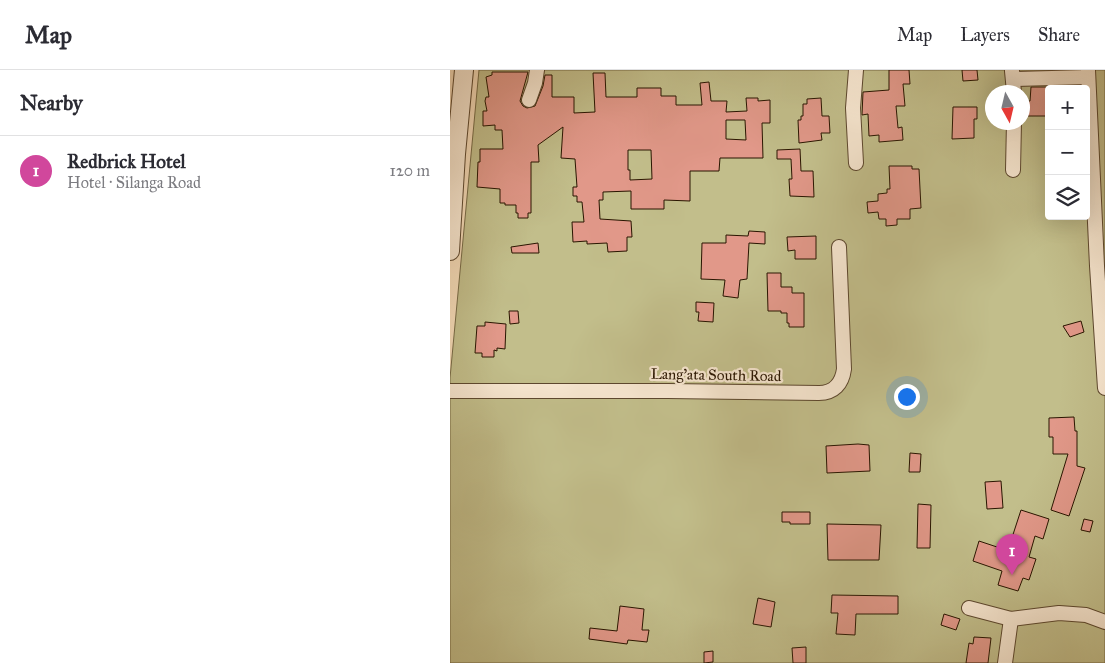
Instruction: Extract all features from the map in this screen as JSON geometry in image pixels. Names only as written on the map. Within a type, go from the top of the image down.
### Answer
[{"type":"street","points":[[450,251],[451,204],[464,70]]},
{"type":"street","points":[[528,100],[535,83],[537,70]]},
{"type":"street","points":[[856,70],[853,108],[856,163]]},
{"type":"street","points":[[1013,81],[1088,73],[1105,388]]},
{"type":"street","points":[[1013,170],[1014,130]]},
{"type":"street","name":"Lang'ata South Road","points":[[450,392],[668,390],[819,393],[831,391],[841,382],[844,369],[838,247]]},
{"type":"street","points":[[969,608],[1011,619],[1059,612],[1086,615],[1105,622]]},
{"type":"street","points":[[1005,663],[1011,619]]},
{"type":"shaded area","points":[[479,70],[1105,70],[1105,663],[450,663],[450,378]]},
{"type":"building","points":[[889,70],[909,70],[910,84],[903,84],[905,106],[896,106],[898,128],[902,127],[903,140],[879,142],[879,135],[869,136],[868,114],[862,115],[863,92],[889,90]]},
{"type":"building","points":[[962,70],[977,70],[978,80],[963,81]]},
{"type":"building","points":[[492,72],[528,72],[520,101],[527,108],[535,106],[545,75],[552,75],[552,97],[574,97],[574,113],[595,112],[593,73],[605,73],[606,97],[637,97],[637,88],[661,88],[661,96],[676,96],[676,105],[702,105],[700,83],[709,82],[711,101],[727,101],[726,112],[747,111],[746,98],[758,98],[758,101],[770,100],[770,123],[762,123],[763,158],[720,158],[719,171],[690,171],[690,201],[664,200],[664,209],[631,209],[631,191],[603,192],[603,200],[599,200],[600,219],[631,221],[632,237],[627,237],[627,251],[608,252],[607,243],[587,244],[587,241],[573,242],[572,222],[584,222],[582,202],[577,202],[577,196],[573,196],[573,187],[577,187],[575,159],[561,158],[563,127],[538,145],[539,162],[531,162],[531,213],[528,213],[528,218],[518,218],[516,205],[500,203],[500,189],[477,187],[480,149],[503,149],[502,130],[495,130],[495,125],[483,126],[483,111],[487,111],[485,101],[486,97],[489,97],[486,77],[492,75]],"holes":[[[726,120],[745,120],[746,140],[726,139]],[[628,150],[651,150],[652,179],[630,180]]]},
{"type":"building","points":[[1031,87],[1045,87],[1045,116],[1030,116]]},
{"type":"building","points":[[821,98],[822,116],[829,116],[830,133],[821,133],[822,140],[799,143],[798,120],[801,120],[801,116],[803,116],[803,104],[807,104],[807,99]]},
{"type":"building","points":[[953,107],[977,107],[977,119],[974,119],[974,138],[952,139]]},
{"type":"building","points":[[800,149],[801,171],[813,171],[814,197],[790,196],[789,179],[792,179],[791,159],[777,159],[777,150]]},
{"type":"building","points":[[889,166],[912,166],[912,169],[919,169],[921,208],[910,209],[910,219],[897,219],[897,225],[886,226],[886,219],[879,219],[878,212],[868,213],[867,202],[878,201],[878,194],[887,193],[887,189],[890,189]]},
{"type":"building","points":[[749,231],[765,232],[765,244],[749,243],[747,279],[740,280],[738,298],[723,296],[725,280],[701,279],[702,243],[726,243],[726,235],[748,236]]},
{"type":"building","points":[[816,236],[816,259],[795,259],[795,250],[788,251],[787,237]]},
{"type":"building","points":[[538,243],[539,253],[512,253],[511,247]]},
{"type":"building","points":[[767,273],[781,273],[781,287],[792,287],[792,293],[804,293],[804,327],[789,327],[787,313],[768,311]]},
{"type":"building","points":[[696,302],[714,303],[713,322],[698,321],[699,312],[696,312]]},
{"type":"building","points":[[509,311],[518,311],[519,323],[510,324]]},
{"type":"building","points":[[1081,321],[1084,332],[1070,337],[1063,326]]},
{"type":"building","points":[[485,322],[506,324],[505,349],[497,348],[497,351],[494,350],[494,357],[482,357],[482,353],[475,353],[477,326],[485,326]]},
{"type":"building","points":[[1074,417],[1075,431],[1077,431],[1077,466],[1085,468],[1069,516],[1051,510],[1068,454],[1053,454],[1053,437],[1049,437],[1049,418]]},
{"type":"building","points":[[869,445],[870,471],[827,473],[826,446]]},
{"type":"building","points":[[910,453],[921,454],[920,472],[909,472]]},
{"type":"building","points":[[1001,481],[1003,508],[987,509],[985,482]]},
{"type":"building","points":[[918,504],[931,505],[930,548],[917,548]]},
{"type":"building","points":[[1021,510],[1049,519],[1043,539],[1035,536],[1029,557],[1036,559],[1029,580],[1023,578],[1018,591],[998,585],[1002,571],[973,561],[979,541],[1006,550],[1006,556]]},
{"type":"building","points":[[782,512],[810,512],[810,524],[782,522]]},
{"type":"building","points":[[1084,519],[1093,521],[1090,532],[1081,530]]},
{"type":"building","points":[[827,524],[881,525],[879,560],[828,560]]},
{"type":"building","points":[[832,595],[898,596],[898,614],[856,614],[855,635],[836,634],[838,613],[831,613]]},
{"type":"building","points":[[758,598],[775,602],[771,627],[753,624]]},
{"type":"building","points":[[620,606],[644,609],[642,630],[649,630],[647,642],[628,640],[627,644],[589,639],[590,628],[617,631]]},
{"type":"building","points":[[944,614],[960,619],[956,630],[941,625]]},
{"type":"building","points":[[974,637],[991,638],[988,663],[966,663],[969,643],[973,644]]},
{"type":"building","points":[[806,647],[806,663],[793,663],[792,648]]},
{"type":"building","points":[[713,651],[713,662],[704,663],[704,652]]},
{"type":"place","name":"Redbrick Hotel","points":[[1012,575]]}]
